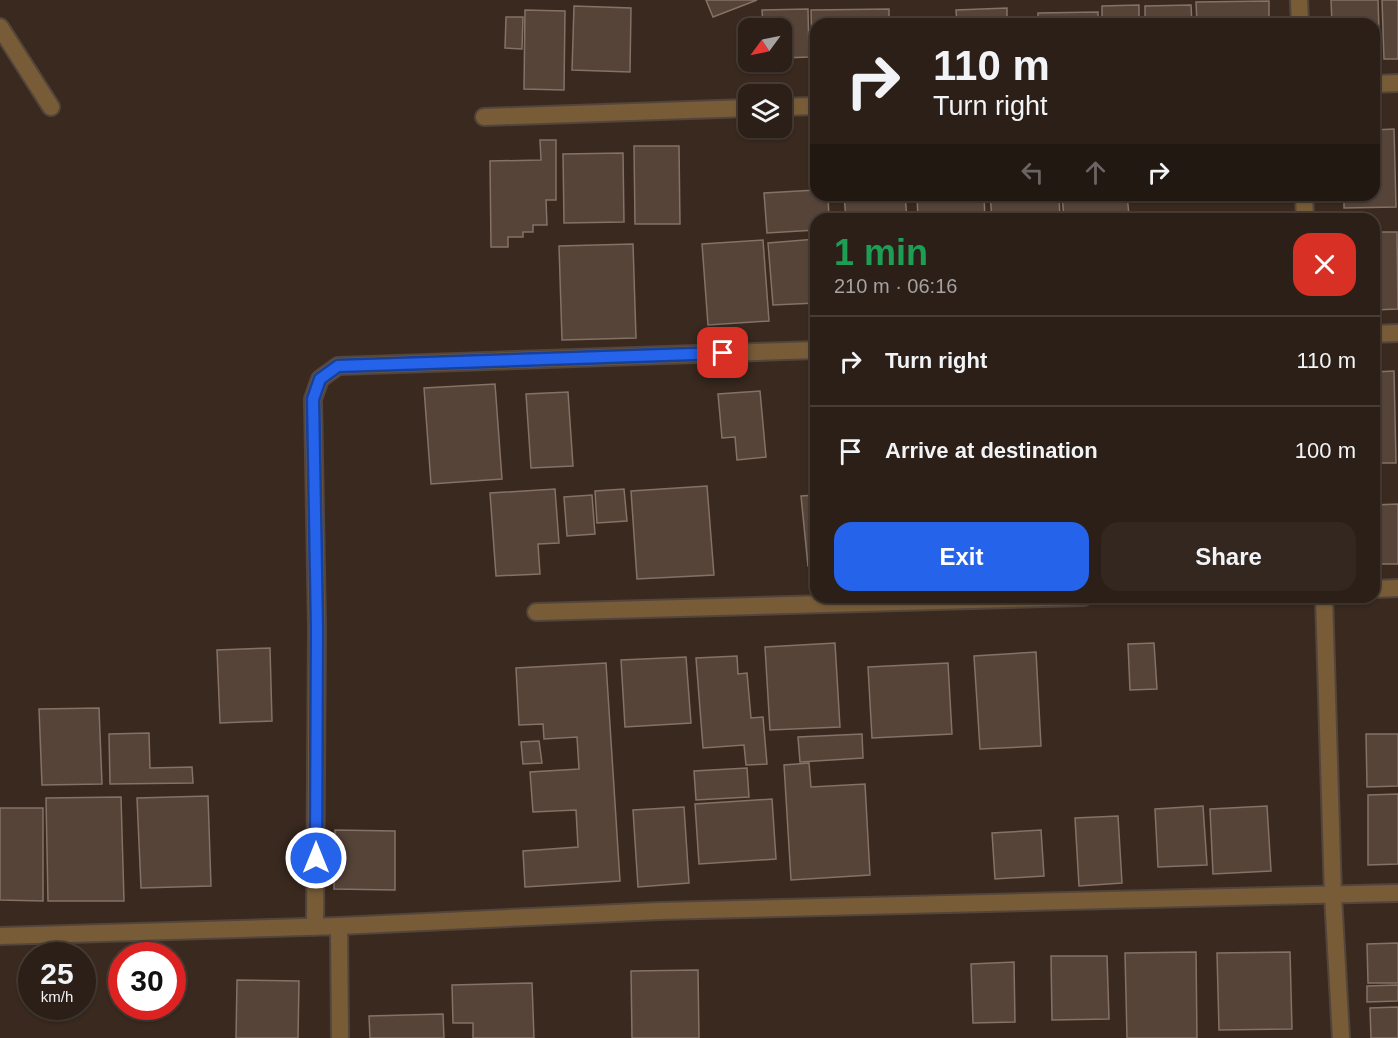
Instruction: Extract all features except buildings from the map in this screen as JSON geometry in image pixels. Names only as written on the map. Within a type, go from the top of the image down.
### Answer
[{"type":"street","points":[[1299,0],[1300,18]]},
{"type":"street","points":[[0,27],[51,107]]},
{"type":"street","points":[[1380,84],[1398,83]]},
{"type":"street","points":[[792,107],[810,106]]},
{"type":"street","points":[[484,117],[738,108]]},
{"type":"street","points":[[1380,334],[1398,333]]},
{"type":"street","points":[[315,927],[317,628],[313,399],[320,379],[338,366],[810,350]]},
{"type":"street","points":[[1380,589],[1398,588]]},
{"type":"street","points":[[536,612],[865,603]]},
{"type":"street","points":[[1324,603],[1333,895],[1341,1038]]},
{"type":"street","points":[[0,936],[315,927],[659,911],[1398,893]]},
{"type":"street","points":[[339,926],[340,1038]]},
{"type":"route","points":[[316,858],[317,628],[313,399],[320,379],[338,366],[723,353]]}]
